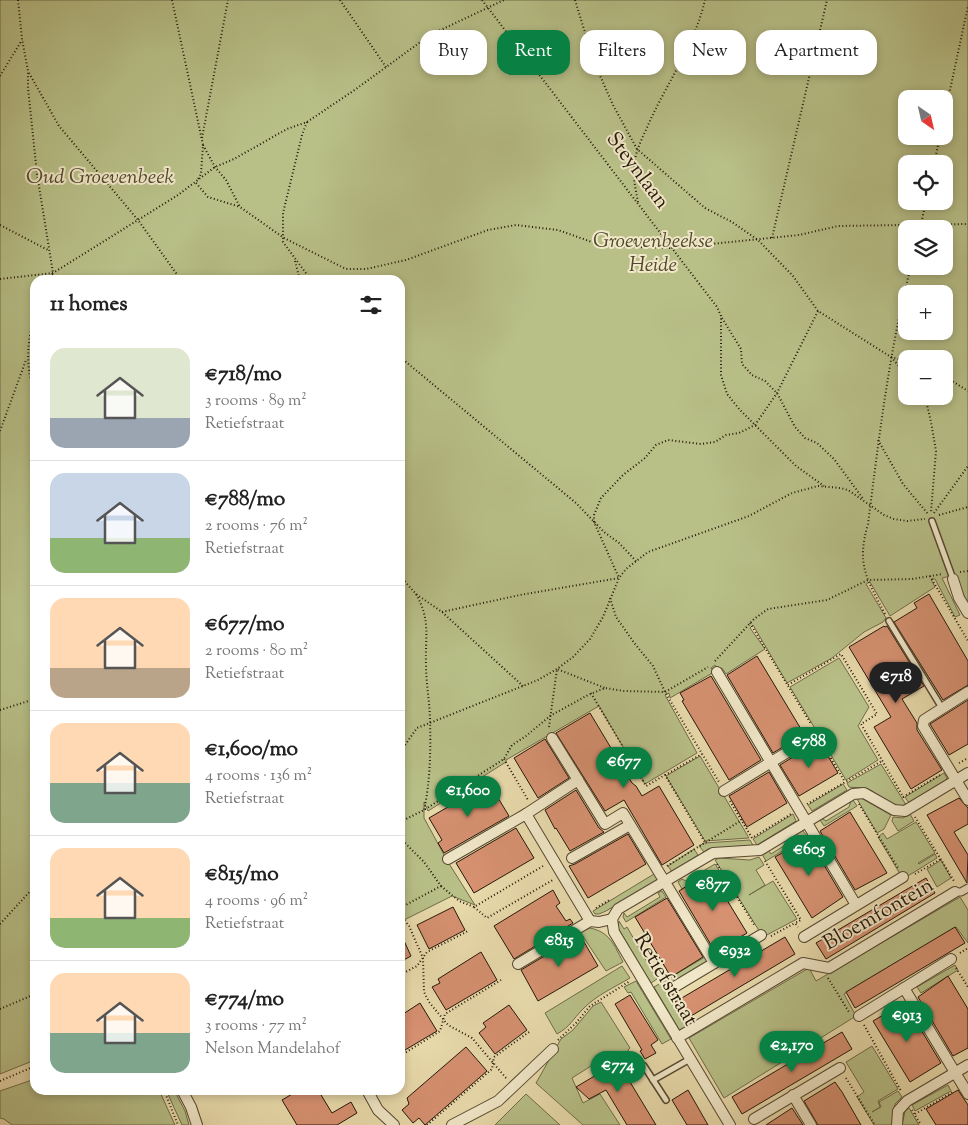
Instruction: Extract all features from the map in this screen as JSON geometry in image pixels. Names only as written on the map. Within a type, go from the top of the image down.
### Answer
[{"type":"street","points":[[952,576],[959,598],[968,613]]},
{"type":"street","points":[[717,672],[856,905]]},
{"type":"street","points":[[968,692],[924,720],[923,726],[968,800]]},
{"type":"street","points":[[724,791],[817,734]]},
{"type":"street","points":[[552,738],[605,824],[623,813],[714,962]]},
{"type":"street","points":[[853,794],[864,793],[894,810],[905,811],[968,773]]},
{"type":"street","points":[[448,859],[530,811],[578,780]]},
{"type":"street","name":"Retiefstraat","points":[[730,1125],[614,932],[612,919],[618,909],[711,854],[759,850],[853,794]]},
{"type":"street","points":[[530,811],[553,860],[590,921]]},
{"type":"street","points":[[572,858],[630,825]]},
{"type":"street","name":"Bloemfontein","points":[[804,937],[903,877]]},
{"type":"street","name":"Bloemfontein","points":[[677,1038],[803,963],[829,968],[958,892],[968,888]]},
{"type":"street","name":"Retiefstraat","points":[[518,964],[590,921],[599,922],[612,919]]},
{"type":"street","points":[[671,989],[761,935]]},
{"type":"street","points":[[859,1016],[951,959]]},
{"type":"street","points":[[904,988],[966,1090]]},
{"type":"street","points":[[452,1125],[498,1101],[515,1087],[553,1049]]},
{"type":"street","points":[[897,1125],[898,1111],[907,1101],[968,1065]]},
{"type":"street","points":[[754,1119],[840,1068]]},
{"type":"street","points":[[184,1095],[197,1125]]},
{"type":"street","points":[[369,1095],[378,1110],[394,1125]]},
{"type":"street","points":[[793,1095],[811,1125]]},
{"type":"lane","points":[[932,519],[952,576]]},
{"type":"lane","points":[[889,621],[942,708]]},
{"type":"lane","name":"Retiefstraat","points":[[653,1080],[690,1059]]},
{"type":"lane","points":[[644,1066],[666,1100]]},
{"type":"path","points":[[18,0],[22,39],[28,70],[28,88],[37,174],[53,273]]},
{"type":"path","points":[[172,0],[203,145],[201,174],[196,182]]},
{"type":"path","points":[[202,139],[228,0]]},
{"type":"path","points":[[340,0],[386,67]]},
{"type":"path","name":"Steynlaan","points":[[482,0],[717,307],[741,349],[742,364],[752,375],[765,381],[777,394]]},
{"type":"path","points":[[35,275],[53,273],[138,220],[196,182],[215,167],[234,159],[281,132],[306,122],[430,35],[504,0]]},
{"type":"path","points":[[575,0],[594,62],[613,105],[637,149],[705,208],[732,222],[758,240],[793,276],[818,311],[891,357],[898,365]]},
{"type":"path","points":[[638,204],[633,168],[637,149],[681,61],[702,12],[705,0]]},
{"type":"path","points":[[772,238],[827,0]]},
{"type":"path","points":[[950,90],[968,6]]},
{"type":"path","points":[[0,76],[22,39]]},
{"type":"path","points":[[28,70],[59,126],[138,220],[177,275]]},
{"type":"path","points":[[306,122],[283,213],[283,242],[307,275]]},
{"type":"path","points":[[203,145],[215,167],[226,180],[240,207]]},
{"type":"path","points":[[196,182],[208,197],[240,207],[284,238],[346,269],[366,269],[406,260],[488,230],[516,225],[558,230],[603,246],[672,248],[799,235],[838,226],[898,227]]},
{"type":"path","points":[[953,225],[968,224]]},
{"type":"path","points":[[0,225],[48,250]]},
{"type":"path","points":[[295,259],[299,275]]},
{"type":"path","points":[[889,621],[868,580],[862,562],[862,542],[868,524],[878,440],[891,357],[908,275]]},
{"type":"path","points":[[0,279],[30,276]]},
{"type":"path","points":[[620,578],[594,522],[594,515],[601,498],[623,474],[645,458],[656,445],[668,440],[701,444],[715,442],[726,435],[739,433],[755,425],[777,394],[818,311]]},
{"type":"path","points":[[721,316],[722,376],[727,394],[740,410],[796,466],[825,487]]},
{"type":"path","points":[[0,431],[27,359],[30,333]]},
{"type":"path","points":[[891,357],[898,359]]},
{"type":"path","points":[[27,359],[30,372]]},
{"type":"path","points":[[405,362],[576,504],[636,561]]},
{"type":"path","points":[[953,382],[968,392]]},
{"type":"path","points":[[777,394],[795,427],[804,438],[817,444],[834,459],[865,501]]},
{"type":"path","points":[[927,405],[936,451],[932,519]]},
{"type":"path","points":[[878,440],[903,484],[932,519]]},
{"type":"path","points":[[932,519],[968,466]]},
{"type":"path","points":[[405,746],[417,728],[538,680],[573,657],[590,639],[603,617],[620,578],[636,561],[648,552],[749,516],[792,493],[804,489],[825,487],[848,490],[894,520],[932,519],[968,507]]},
{"type":"path","points":[[557,669],[605,688],[624,691],[665,692],[712,664],[750,623],[768,609],[827,600],[868,580],[952,576],[968,571]]},
{"type":"path","points":[[930,576],[968,641]]},
{"type":"path","points":[[442,612],[520,595],[620,578]]},
{"type":"path","points":[[405,582],[416,594],[442,612],[523,686]]},
{"type":"path","points":[[416,594],[425,614],[427,634],[426,664],[430,722],[427,796],[424,810]]},
{"type":"path","points":[[610,598],[616,617],[653,666],[665,692],[752,838],[882,760]]},
{"type":"path","points":[[750,623],[845,782]]},
{"type":"path","points":[[788,685],[841,654],[877,714],[861,724],[958,892]]},
{"type":"path","points":[[552,738],[549,728],[557,669]]},
{"type":"path","points":[[405,820],[424,810],[504,759],[512,745],[550,716],[591,693],[605,688]]},
{"type":"path","points":[[591,693],[646,786],[702,754]]},
{"type":"path","points":[[0,710],[30,701]]},
{"type":"path","points":[[504,759],[530,811]]},
{"type":"path","points":[[903,797],[950,769]]},
{"type":"path","points":[[665,775],[764,940],[801,920],[759,850]]},
{"type":"path","points":[[853,794],[905,880],[940,859]]},
{"type":"path","points":[[658,871],[742,820]]},
{"type":"path","points":[[405,843],[424,862],[441,886],[459,901],[474,907],[487,918],[562,875]]},
{"type":"path","points":[[474,907],[553,860]]},
{"type":"path","points":[[405,905],[441,886]]},
{"type":"path","points":[[0,924],[30,891]]},
{"type":"path","points":[[405,921],[423,958],[424,992],[429,1002],[448,1025],[472,1038],[515,1087]]},
{"type":"path","points":[[795,923],[804,937]]},
{"type":"path","points":[[405,972],[417,966],[427,952],[468,931]]},
{"type":"path","points":[[951,959],[968,988]]},
{"type":"path","points":[[821,966],[854,1019],[859,1016],[921,1125]]},
{"type":"path","points":[[553,1049],[562,1034],[576,1023],[590,1006],[640,975]]},
{"type":"path","points":[[405,1053],[440,1031],[445,1014],[500,980]]},
{"type":"path","points":[[0,1009],[30,996]]},
{"type":"path","points":[[427,1125],[492,1069],[494,1057],[529,1032]]},
{"type":"path","points":[[0,1080],[30,1068]]},
{"type":"path","points":[[840,1068],[875,1125]]},
{"type":"path","points":[[915,1114],[966,1090]]},
{"type":"path","points":[[166,1095],[178,1125]]},
{"type":"green space","name":"Groevenbeekse Heide","points":[[0,0],[968,0],[968,605],[955,575],[942,578],[960,615],[955,617],[935,579],[931,579],[935,587],[890,616],[870,582],[866,584],[886,618],[883,622],[864,632],[832,658],[787,683],[753,625],[750,628],[765,649],[726,674],[722,668],[718,670],[715,665],[711,668],[714,672],[670,698],[669,693],[665,695],[697,753],[645,784],[599,706],[506,760],[506,762],[428,811],[424,802],[424,818],[448,862],[475,905],[452,896],[405,920],[405,275],[30,275],[30,1062],[0,1074]]},
{"type":"green space","points":[[839,658],[869,707],[858,726],[878,760],[846,780],[790,687]]},
{"type":"green space","points":[[700,756],[749,838],[705,841],[666,776]]},
{"type":"green space","points":[[881,764],[906,805],[901,806],[891,803],[865,788],[849,787],[847,783]]},
{"type":"green space","points":[[944,773],[947,778],[945,782],[909,803],[905,797]]},
{"type":"green space","points":[[843,784],[847,790],[812,811],[808,805]]},
{"type":"green space","points":[[861,798],[891,815],[884,829],[877,833],[857,799]]},
{"type":"green space","points":[[853,800],[857,806],[824,826],[820,820],[826,821],[849,807]]},
{"type":"green space","points":[[793,814],[796,821],[757,845],[753,839]]},
{"type":"green space","points":[[910,814],[914,821],[898,831],[892,821],[893,817],[903,818]]},
{"type":"green space","points":[[916,822],[935,853],[918,863],[935,854],[937,858],[903,879],[878,837],[883,833],[887,839]]},
{"type":"green space","points":[[802,830],[807,836],[766,861],[762,854],[768,850],[771,854],[798,837],[796,833]]},
{"type":"green space","points":[[750,840],[754,847],[708,849],[704,852],[699,846],[704,843]]},
{"type":"green space","points":[[694,849],[698,855],[672,872],[668,866]]},
{"type":"green space","points":[[759,857],[764,865],[756,870],[765,885],[749,895],[773,881],[797,919],[763,937],[715,860],[719,858],[750,860]]},
{"type":"green space","points":[[941,860],[951,878],[937,887],[927,869]]},
{"type":"green space","points":[[715,864],[722,875],[717,878],[712,871],[682,889],[678,882],[682,879],[686,881]]},
{"type":"green space","points":[[654,874],[658,880],[606,911],[595,914],[593,911]]},
{"type":"green space","points":[[662,891],[666,897],[626,922],[623,917],[624,913],[627,917],[660,897],[658,893]]},
{"type":"green space","points":[[960,897],[968,910],[968,943],[956,927],[844,994],[856,1016],[724,1098],[689,1038],[809,968],[816,981]]},
{"type":"green space","points":[[619,921],[624,929],[627,927],[657,979],[651,983],[618,928]]},
{"type":"green space","points":[[590,928],[597,930],[611,940],[623,962],[606,971],[580,932]]},
{"type":"green space","points":[[705,957],[707,961],[705,965],[668,988],[691,1024],[680,1031],[654,987]]},
{"type":"green space","points":[[955,965],[958,970],[921,993],[917,987]]},
{"type":"green space","points":[[622,966],[630,978],[593,1000],[557,1034],[545,1013]]},
{"type":"green space","points":[[636,981],[671,1039],[662,1044],[631,992],[628,993],[624,987]]},
{"type":"green space","points":[[601,1002],[630,1048],[628,1050],[632,1058],[619,1066],[610,1054],[572,1078],[583,1103],[600,1094],[620,1125],[583,1125],[536,1083],[561,1039],[573,1030],[593,1006]]},
{"type":"green space","points":[[872,1046],[898,1089],[878,1101],[880,1107],[872,1112],[881,1107],[879,1102],[898,1091],[902,1097],[895,1104],[892,1125],[874,1125],[857,1097],[864,1092],[846,1062]]},
{"type":"green space","points":[[30,1081],[30,1095],[161,1095],[175,1125],[12,1125],[0,1118],[0,1091]]},
{"type":"green space","points":[[948,1085],[951,1091],[915,1111],[912,1105]]},
{"type":"green space","points":[[526,1094],[560,1125],[495,1125]]},
{"type":"green space","points":[[168,1095],[177,1095],[185,1111],[189,1125],[182,1125]]},
{"type":"green space","points":[[909,1108],[919,1125],[902,1125],[905,1111]]},
{"type":"building","points":[[929,594],[968,661],[968,685],[943,700],[894,622],[917,608],[914,603]]},
{"type":"building","points":[[887,626],[924,686],[902,699],[917,723],[917,730],[942,770],[911,789],[874,727],[891,717],[849,647]]},
{"type":"building","points":[[757,656],[804,734],[773,753],[727,675]]},
{"type":"building","points":[[711,676],[761,760],[729,780],[682,701],[684,700],[680,693]]},
{"type":"building","points":[[968,700],[968,744],[949,755],[930,724]]},
{"type":"building","points":[[590,713],[632,783],[642,796],[659,786],[694,845],[662,865],[624,800],[605,811],[556,733]]},
{"type":"building","points":[[545,739],[569,778],[538,798],[514,758]]},
{"type":"building","points":[[819,741],[838,773],[799,796],[780,765]]},
{"type":"building","points":[[769,772],[787,803],[747,827],[729,796]]},
{"type":"building","points":[[489,783],[509,816],[444,853],[438,843],[442,840],[429,818]]},
{"type":"building","points":[[576,790],[599,828],[604,832],[570,851],[545,810]]},
{"type":"building","points":[[959,798],[968,808],[968,824],[954,832],[968,855],[967,883],[927,815]]},
{"type":"building","points":[[850,812],[887,873],[855,890],[820,831]]},
{"type":"building","points":[[516,828],[534,858],[474,893],[456,863]]},
{"type":"building","points":[[628,834],[646,864],[588,898],[569,866]]},
{"type":"building","points":[[808,838],[843,897],[812,918],[775,857]]},
{"type":"building","points":[[710,872],[747,933],[722,948],[714,950],[679,891]]},
{"type":"building","points":[[926,878],[935,893],[826,959],[816,943]]},
{"type":"building","points":[[553,890],[560,903],[556,906],[566,921],[570,919],[573,923],[514,959],[494,926]]},
{"type":"building","points":[[667,898],[703,957],[671,977],[635,917]]},
{"type":"building","points":[[453,907],[465,930],[429,949],[417,925]]},
{"type":"building","points":[[955,927],[965,943],[855,1008],[846,992]]},
{"type":"building","points":[[580,935],[598,966],[538,1001],[521,970]]},
{"type":"building","points":[[785,937],[795,954],[686,1019],[675,1002]]},
{"type":"building","points":[[405,943],[411,956],[405,959]]},
{"type":"building","points":[[481,952],[497,980],[446,1010],[432,987],[440,983],[438,979]]},
{"type":"building","points":[[948,976],[968,1009],[968,1048],[953,1056],[918,997]]},
{"type":"building","points":[[630,995],[658,1040],[651,1045],[656,1053],[645,1059],[640,1051],[642,1050],[615,1004]]},
{"type":"building","points":[[420,1003],[437,1031],[405,1050],[405,1013]]},
{"type":"building","points":[[509,1005],[527,1030],[495,1054],[479,1033],[486,1027],[483,1023]]},
{"type":"building","points":[[906,1005],[941,1063],[910,1082],[873,1021],[890,1011],[892,1013]]},
{"type":"building","points":[[842,1032],[852,1049],[742,1114],[732,1097]]},
{"type":"building","points":[[466,1047],[487,1071],[425,1125],[419,1118],[413,1123],[402,1110],[409,1104],[407,1098]]},
{"type":"building","points":[[610,1055],[621,1073],[624,1072],[656,1125],[627,1125],[606,1090],[589,1099],[576,1087],[603,1071],[598,1062]]},
{"type":"building","points":[[835,1082],[861,1125],[818,1125],[804,1101]]},
{"type":"building","points":[[688,1090],[708,1125],[687,1125],[672,1100]]},
{"type":"building","points":[[958,1090],[968,1105],[968,1125],[936,1125],[926,1109]]},
{"type":"building","points":[[290,1095],[321,1095],[332,1113],[351,1102],[357,1113],[337,1125],[297,1125],[282,1100]]},
{"type":"building","points":[[792,1108],[803,1125],[766,1125]]},
{"type":"park label","name":"Oud Groevenbeek","points":[[100,178]]}]
